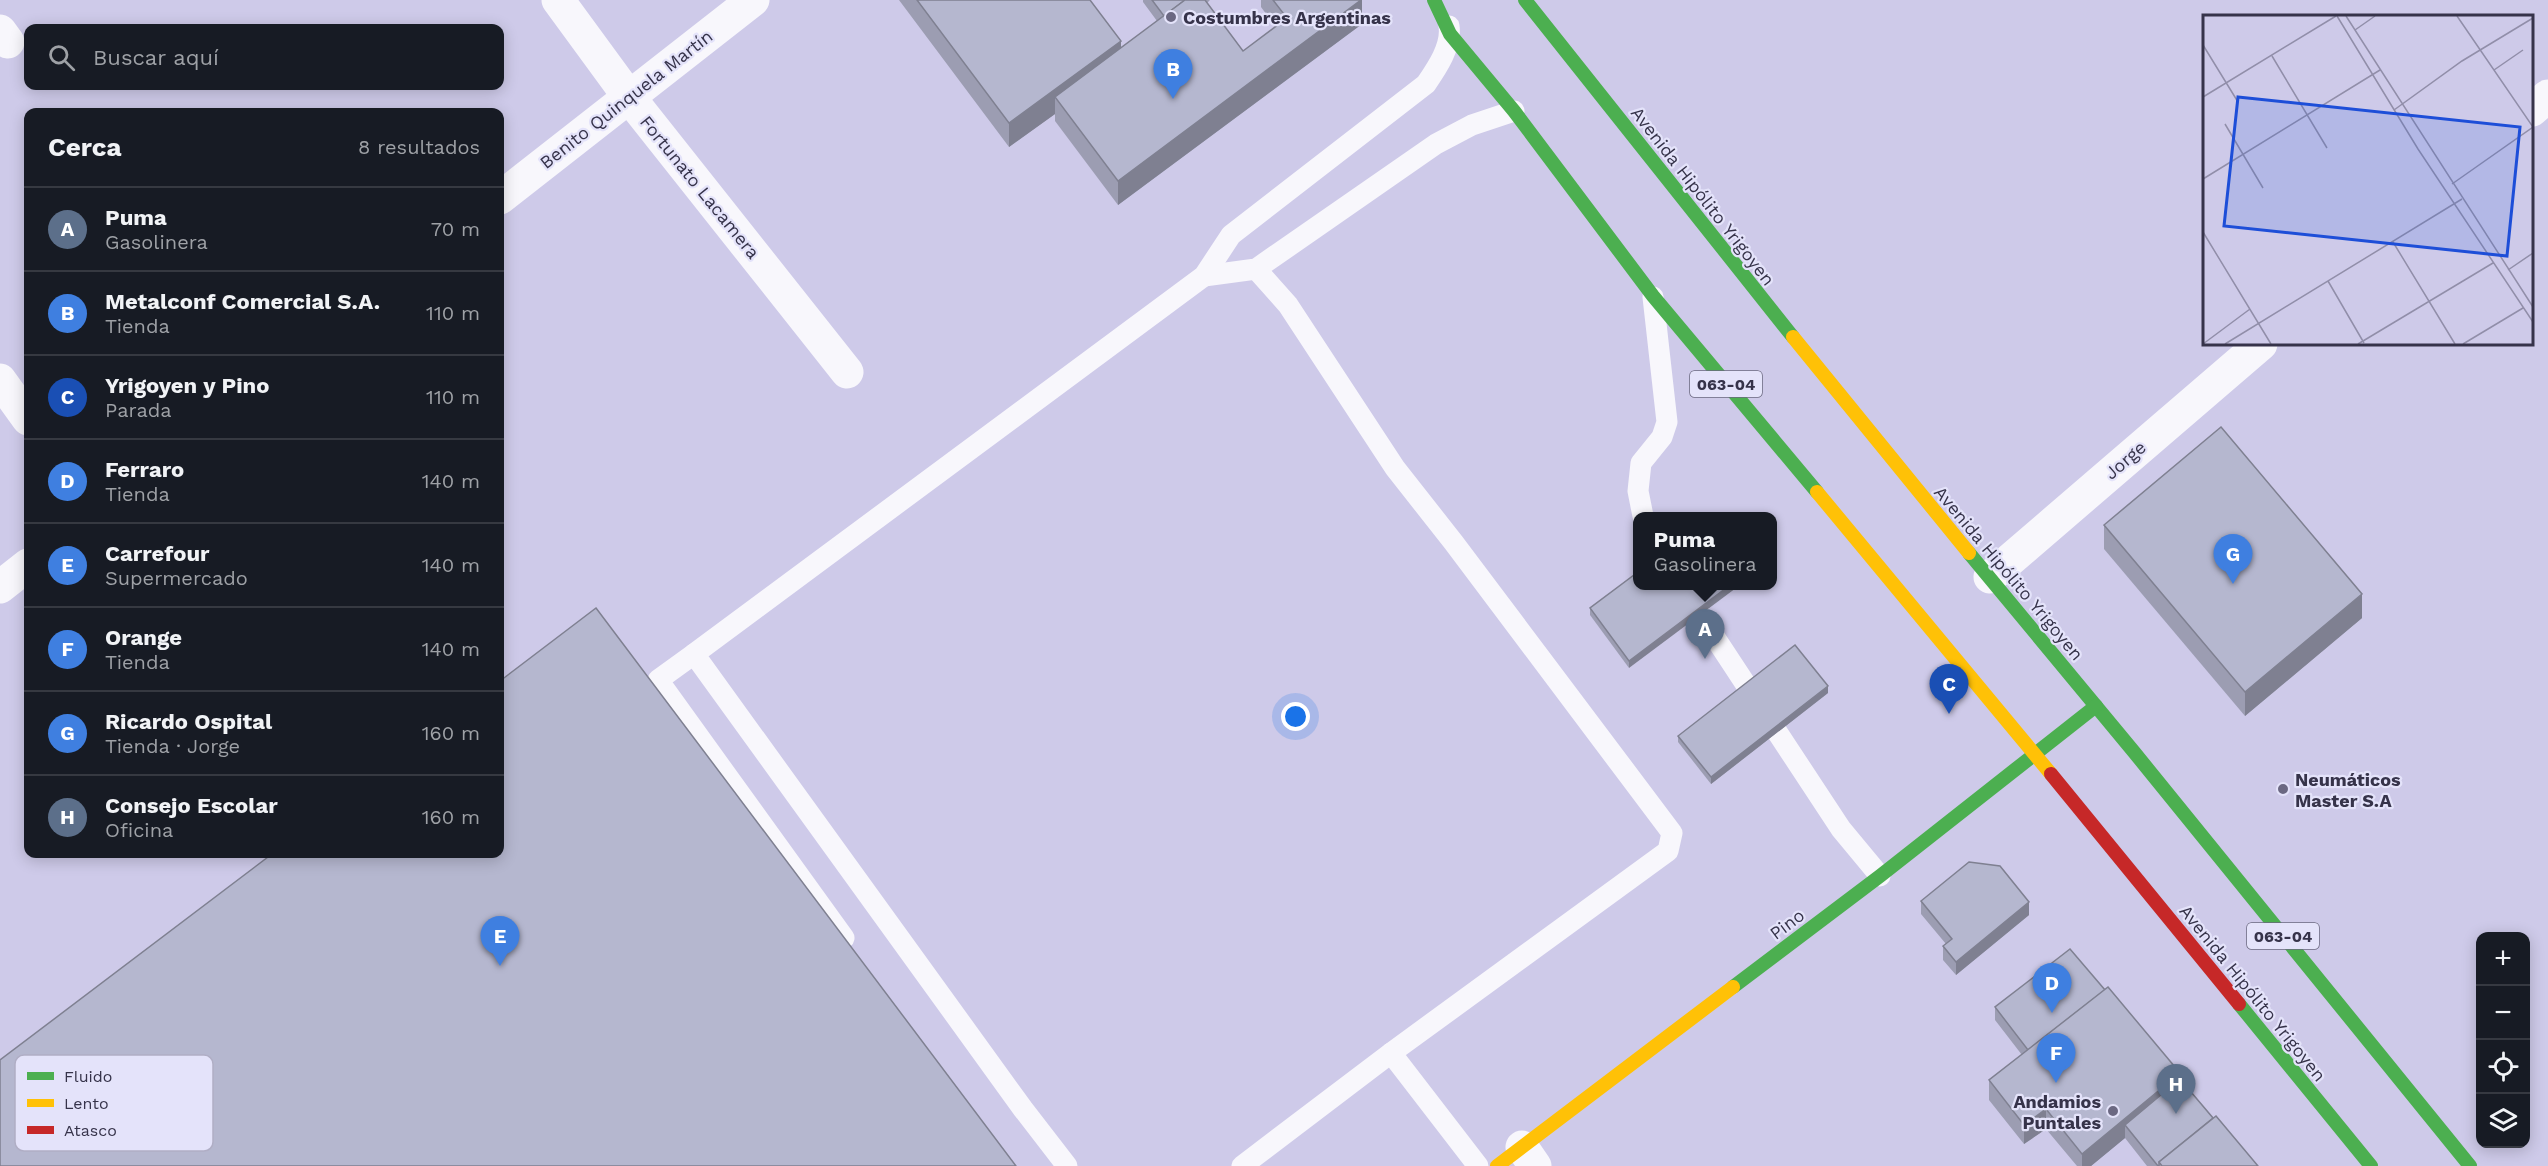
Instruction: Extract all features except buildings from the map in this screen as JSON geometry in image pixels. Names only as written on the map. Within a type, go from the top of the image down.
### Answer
[{"type":"main road","name":"Avenida Hipólito Yrigoyen","points":[[1434,0],[1450,34],[1514,111],[1653,296],[2036,755],[2371,1166]]},
{"type":"main road","name":"Avenida Hipólito Yrigoyen","points":[[1525,0],[1855,416],[2096,706],[2470,1166]]},
{"type":"main road","name":"Pino","points":[[1518,1160],[2096,706]]},
{"type":"street","name":"Fortunato Lacamera","points":[[558,0],[629,97],[847,372]]},
{"type":"street","name":"Benito Quinquela Martín","points":[[504,195],[753,0]]},
{"type":"street","points":[[2533,109],[2548,96]]},
{"type":"street","name":"Jorge","points":[[1990,577],[2260,345]]},
{"type":"street","points":[[0,380],[24,413]]},
{"type":"street","points":[[0,587],[24,568]]},
{"type":"lane","points":[[854,952],[658,680],[1204,276],[1231,235],[1426,84],[1438,66],[1450,34],[1445,0]]},
{"type":"lane","points":[[1204,276],[1256,269],[1436,144],[1472,125],[1514,111]]},
{"type":"lane","points":[[1242,1166],[1391,1053],[1668,851],[1672,834],[1461,551],[1395,468],[1288,305],[1256,269]]},
{"type":"lane","points":[[1643,512],[1638,491],[1641,463],[1662,437],[1667,422],[1653,296]]},
{"type":"lane","points":[[1684,590],[1841,829],[1880,876]]},
{"type":"lane","points":[[694,654],[1023,1109],[1067,1166]]},
{"type":"lane","points":[[1391,1053],[1478,1166]]},
{"type":"traffic: fast","points":[[1434,0],[1450,34],[1514,111],[1653,296],[1817,492]]},
{"type":"traffic: fast","points":[[1525,0],[1793,337]]},
{"type":"traffic: fast","points":[[1969,553],[2134,752],[2470,1166]]},
{"type":"traffic: fast","points":[[1733,987],[1880,876],[2096,706]]},
{"type":"traffic: fast","points":[[2239,1004],[2371,1166]]},
{"type":"traffic: slow","points":[[1793,337],[1969,553]]},
{"type":"traffic: slow","points":[[1817,492],[2051,774]]},
{"type":"traffic: slow","points":[[1497,1166],[1733,987]]},
{"type":"traffic: jam","points":[[2051,774],[2239,1004]]},
{"type":"place","name":"Costumbres Argentinas","points":[[1171,17]]},
{"type":"place","name":"Metalconf Comercial S.A.","points":[[1173,99]]},
{"type":"place","name":"Ricardo Ospital","points":[[2233,584]]},
{"type":"place","name":"Puma","points":[[1705,659]]},
{"type":"place","name":"Yrigoyen y Pino","points":[[1949,714]]},
{"type":"place","name":"Neumáticos Master S.A","points":[[2283,789]]},
{"type":"place","name":"Carrefour","points":[[500,966]]},
{"type":"place","name":"Ferraro","points":[[2052,1013]]},
{"type":"place","name":"Orange","points":[[2056,1083]]},
{"type":"place","name":"Andamios Puntales","points":[[2113,1111]]},
{"type":"place","name":"Consejo Escolar","points":[[2176,1114]]}]
